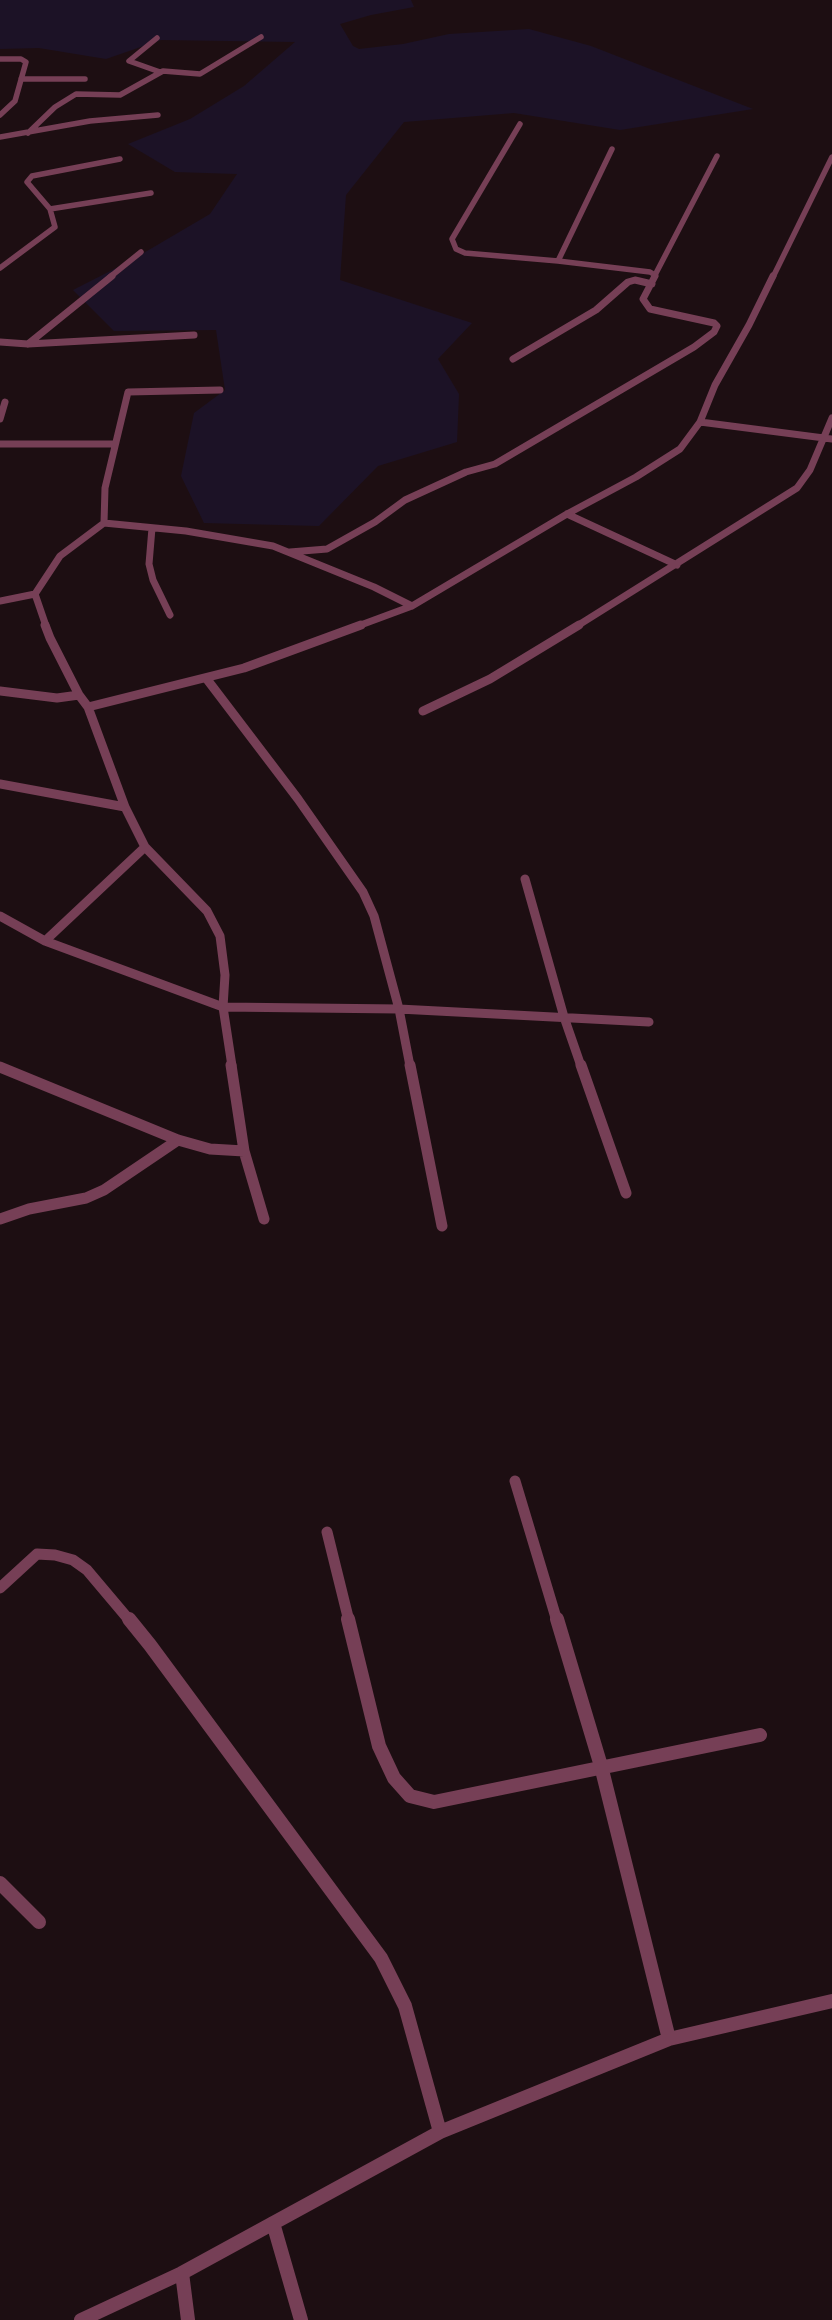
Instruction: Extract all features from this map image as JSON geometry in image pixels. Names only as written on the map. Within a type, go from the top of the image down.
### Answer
[{"type":"street","points":[[157,38],[129,61],[160,72],[200,74],[261,37]]},
{"type":"street","points":[[0,59],[25,60],[26,62],[15,101],[0,115]]},
{"type":"street","points":[[28,133],[55,107],[76,94],[120,95],[160,72]]},
{"type":"street","points":[[21,79],[85,79]]},
{"type":"street","points":[[0,137],[90,121],[158,115]]},
{"type":"street","points":[[520,124],[452,239],[452,244],[465,253],[558,261],[650,272],[656,275]]},
{"type":"street","points":[[558,261],[612,149]]},
{"type":"street","points":[[290,552],[327,549],[375,522],[405,500],[466,472],[495,464],[694,347],[714,332],[718,326],[714,323],[657,312],[650,309],[644,299],[646,291],[652,284],[673,245],[717,156]]},
{"type":"street","points":[[88,707],[244,668],[412,606],[568,514],[636,477],[680,449],[700,422],[715,385],[749,325],[832,157]]},
{"type":"street","points":[[0,268],[55,228],[50,210],[27,182],[32,176],[120,158]]},
{"type":"street","points":[[50,210],[151,193]]},
{"type":"street","points":[[28,344],[141,252]]},
{"type":"street","points":[[513,359],[596,310],[628,282],[635,280],[652,284]]},
{"type":"street","points":[[0,342],[28,344],[194,335]]},
{"type":"street","points":[[0,348],[10,343]]},
{"type":"street","points":[[104,523],[105,488],[128,392],[220,390]]},
{"type":"street","points":[[0,418],[5,402]]},
{"type":"street","points":[[423,710],[490,679],[678,565],[797,488],[805,480],[810,470],[832,418]]},
{"type":"street","points":[[700,422],[832,439]]},
{"type":"street","points":[[0,444],[114,444]]},
{"type":"street","points":[[568,514],[678,565]]},
{"type":"street","points":[[0,601],[35,594],[60,556],[104,523],[233,538],[273,546],[374,587],[412,606]]},
{"type":"street","points":[[152,528],[149,564],[153,580],[170,615]]},
{"type":"street","points":[[35,594],[50,638],[79,695],[88,707],[125,807],[146,847],[207,911],[220,936],[225,975],[223,1008],[244,1151],[264,1219]]},
{"type":"street","points":[[206,678],[298,799],[363,892],[374,916],[399,1009],[442,1226]]},
{"type":"street","points":[[0,691],[57,698],[79,695]]},
{"type":"street","points":[[0,784],[125,807]]},
{"type":"street","points":[[46,941],[146,847]]},
{"type":"street","points":[[525,879],[564,1017],[626,1193]]},
{"type":"street","points":[[0,916],[46,941],[223,1008],[399,1009],[538,1018],[564,1017],[649,1022]]},
{"type":"street","points":[[0,1067],[178,1140],[210,1149],[244,1151]]},
{"type":"street","points":[[0,1219],[28,1208],[86,1198],[104,1190],[178,1140]]},
{"type":"street","points":[[515,1480],[601,1766],[669,2039]]},
{"type":"street","points":[[327,1532],[379,1746],[394,1778],[410,1796],[434,1802],[601,1766],[760,1735]]},
{"type":"street","points":[[0,1588],[37,1554],[55,1555],[73,1560],[86,1570],[150,1645],[381,1958],[405,2006],[440,2132]]},
{"type":"street","points":[[0,1883],[39,1922]]},
{"type":"street","points":[[81,2320],[182,2272],[440,2132],[669,2039],[832,2001]]},
{"type":"street","points":[[273,2223],[301,2320]]},
{"type":"street","points":[[182,2272],[188,2320]]},
{"type":"shaded area","points":[[0,0],[411,0],[414,7],[371,15],[340,24],[353,46],[359,49],[403,44],[449,34],[529,29],[591,46],[753,109],[620,130],[514,113],[404,122],[346,195],[340,280],[472,323],[438,359],[459,394],[457,442],[378,466],[319,526],[204,523],[181,476],[194,413],[225,390],[216,330],[114,331],[73,290],[130,261],[210,214],[237,174],[175,172],[128,144],[190,119],[244,86],[295,42],[161,40],[106,59],[39,48],[0,49]]}]
